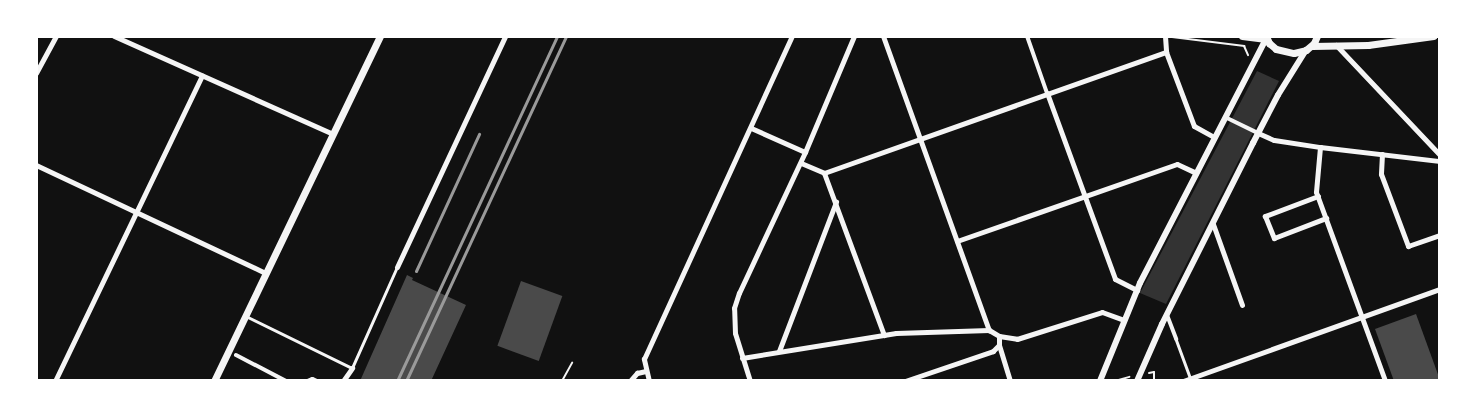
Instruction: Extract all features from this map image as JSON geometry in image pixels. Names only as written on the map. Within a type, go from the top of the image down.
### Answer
[{"type":"main road","points":[[214,381],[380,36]]},
{"type":"main road","points":[[1242,36],[1266,38],[1272,46],[1282,51],[1294,53],[1309,48],[1368,44],[1433,36]]},
{"type":"main road","points":[[1309,48],[1317,36]]},
{"type":"street","points":[[36,73],[56,36]]},
{"type":"street","points":[[114,36],[333,134]]},
{"type":"street","points":[[397,267],[506,36]]},
{"type":"street","points":[[649,381],[644,359],[792,36]]},
{"type":"street","points":[[750,381],[734,332],[734,308],[801,163],[854,36]]},
{"type":"street","points":[[883,36],[989,330]]},
{"type":"street","points":[[1027,36],[1115,279],[1137,290]]},
{"type":"street","points":[[1165,36],[1166,52],[1194,126],[1214,137]]},
{"type":"street","points":[[1100,381],[1137,290],[1266,38]]},
{"type":"street","points":[[1336,46],[1440,155]]},
{"type":"street","points":[[1137,381],[1167,315],[1258,133],[1309,48]]},
{"type":"street","points":[[801,163],[824,173],[1166,52]]},
{"type":"street","points":[[55,381],[202,76]]},
{"type":"street","points":[[1228,118],[1274,140],[1320,148],[1440,160]]},
{"type":"street","points":[[751,128],[805,152]]},
{"type":"street","points":[[1320,148],[1317,194],[1360,317],[1385,381]]},
{"type":"street","points":[[1382,154],[1381,174],[1408,246],[1440,235]]},
{"type":"street","points":[[956,241],[1177,164],[1196,173]]},
{"type":"street","points":[[36,165],[266,273]]},
{"type":"street","points":[[824,173],[884,335]]},
{"type":"street","points":[[1317,194],[1265,216],[1274,238],[1326,218]]},
{"type":"street","points":[[779,351],[836,202]]},
{"type":"street","points":[[1213,224],[1242,305]]},
{"type":"street","points":[[1183,381],[1440,289]]},
{"type":"street","points":[[742,358],[884,335],[989,330],[999,336],[1017,339],[1102,312],[1124,320]]},
{"type":"street","points":[[1167,315],[1176,339]]},
{"type":"street","points":[[999,336],[998,345],[1010,381]]},
{"type":"street","points":[[905,381],[993,351],[998,345]]},
{"type":"street","points":[[236,355],[286,381]]},
{"type":"street","points":[[343,381],[352,368]]},
{"type":"street","points":[[630,381],[637,373],[646,371]]},
{"type":"street","points":[[308,381],[312,379],[316,381]]},
{"type":"lane","points":[[245,316],[352,368],[397,267]]},
{"type":"lane","points":[[1176,339],[1191,379]]},
{"type":"path","points":[[1170,36],[1244,46]]},
{"type":"path","points":[[562,381],[572,363]]},
{"type":"shaded area","points":[[1257,71],[1279,81],[1166,304],[1140,293]]},
{"type":"building","points":[[407,275],[413,278],[412,280],[466,305],[431,381],[360,381]]},
{"type":"building","points":[[521,281],[562,296],[539,361],[497,346]]},
{"type":"building","points":[[1416,314],[1440,381],[1394,381],[1375,329]]},
{"type":"railway","points":[[397,381],[557,36]]},
{"type":"railway","points":[[406,381],[566,36]]},
{"type":"railway","points":[[416,271],[479,134]]}]
